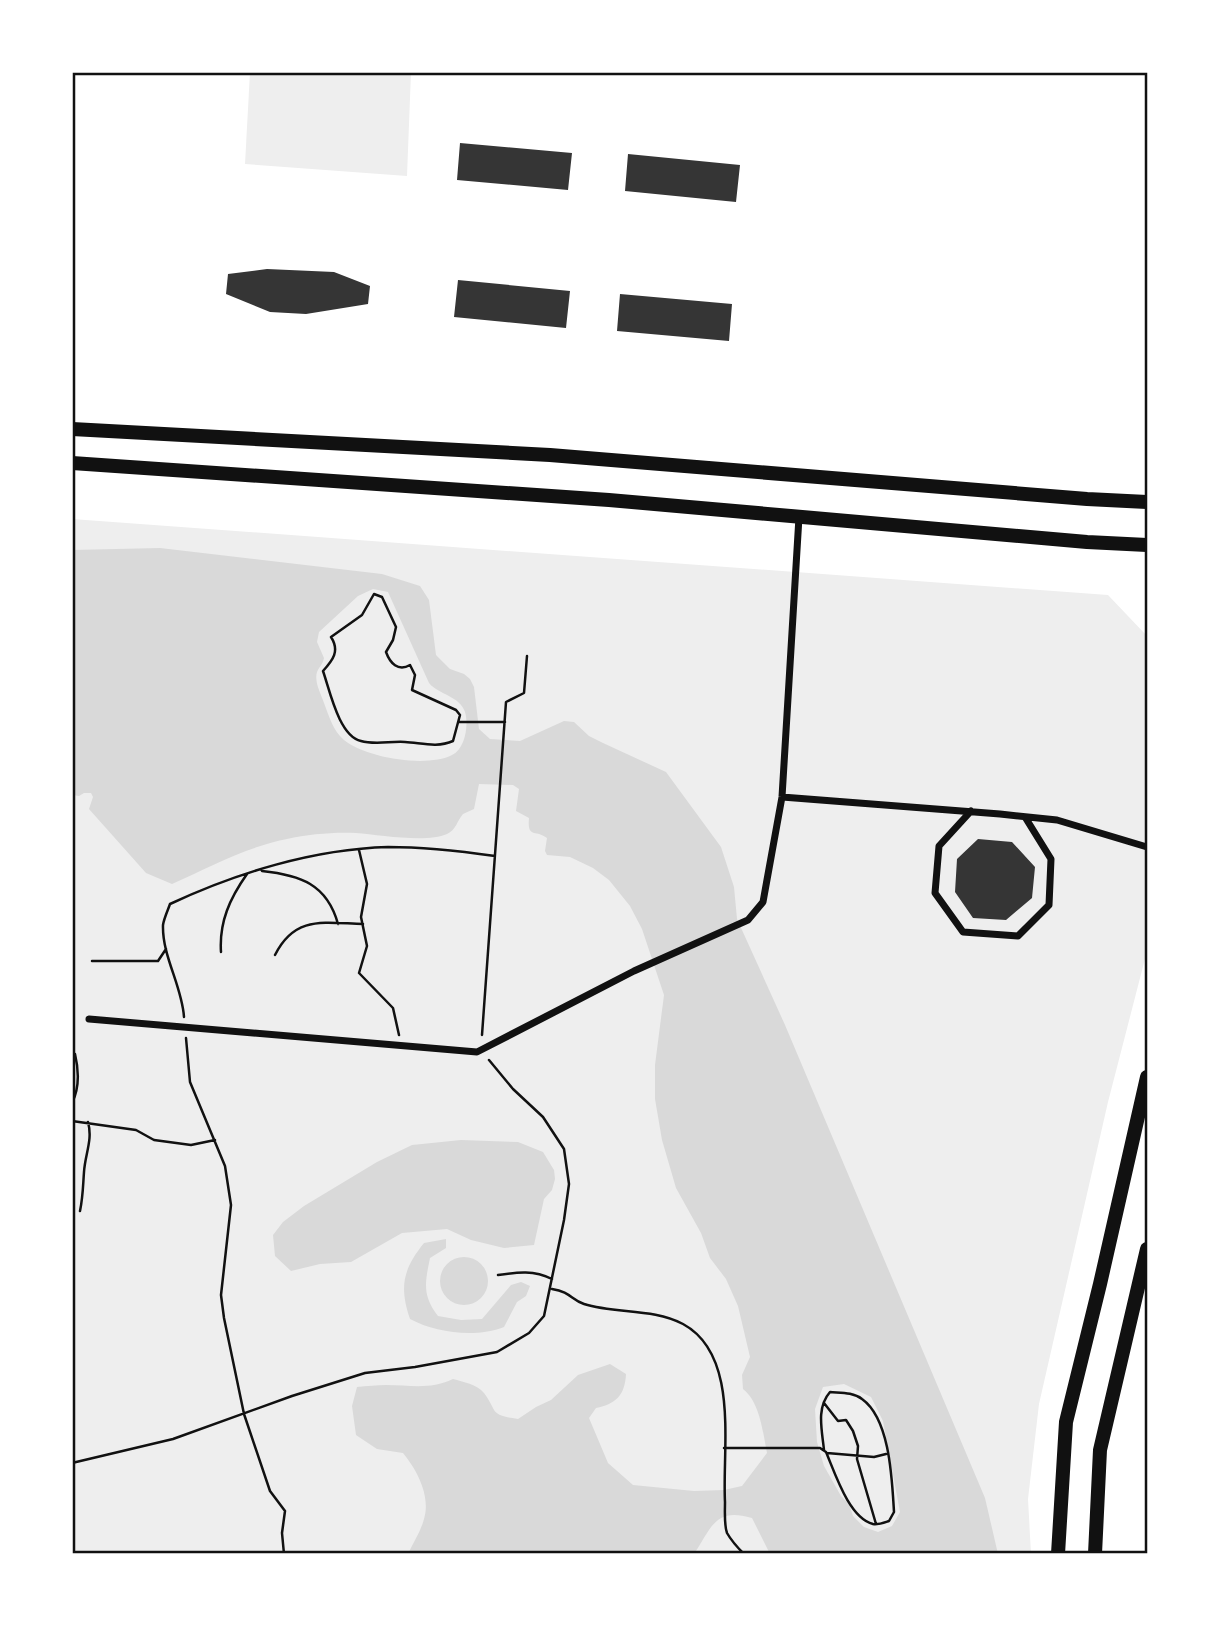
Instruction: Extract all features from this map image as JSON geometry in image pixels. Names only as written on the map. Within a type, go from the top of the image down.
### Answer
[{"type":"main road","points":[[72,429],[550,455],[1147,502]]},
{"type":"main road","points":[[72,463],[595,499],[1147,545]]},
{"type":"main road","points":[[1058,1554],[1066,1422],[1147,1077]]},
{"type":"main road","points":[[1096,1554],[1100,1450],[1147,1248]]},
{"type":"street","points":[[89,1018],[477,1052],[634,971],[748,920],[763,902],[782,797],[799,517]]},
{"type":"street","points":[[782,797],[1057,820],[1147,847]]},
{"type":"street","points":[[971,811],[939,846],[935,893],[964,932],[1018,936],[1049,905],[1052,859],[1025,817]]},
{"type":"path","points":[[374,594],[382,597],[396,627],[386,652],[389,661],[397,667],[410,665],[415,675],[412,690],[456,710],[461,722],[453,741],[441,746],[361,741],[348,735],[323,671],[336,654],[337,645],[331,637],[362,615],[374,594]]},
{"type":"path","points":[[72,1463],[173,1439],[365,1373],[497,1352],[529,1333],[544,1316],[569,1184],[564,1149],[542,1117],[513,1089],[481,1050],[506,702],[524,694],[527,656]]},
{"type":"path","points":[[461,722],[504,724]]},
{"type":"path","points":[[284,1554],[282,1533],[285,1511],[270,1491],[244,1414],[222,1306],[231,1205],[225,1166],[190,1082],[183,1007],[166,949],[163,924],[170,904],[201,889],[307,857],[389,847],[495,856]]},
{"type":"path","points":[[359,849],[367,884],[361,916],[367,946],[359,973],[393,1008],[402,1045]]},
{"type":"path","points":[[257,871],[310,882],[329,901],[338,924]]},
{"type":"path","points":[[221,953],[220,939],[231,896],[247,874]]},
{"type":"path","points":[[275,955],[283,939],[302,926],[363,925]]},
{"type":"path","points":[[92,961],[158,961],[166,949]]},
{"type":"path","points":[[72,1103],[79,1071],[75,1054]]},
{"type":"path","points":[[72,1121],[136,1130],[154,1140],[191,1145],[215,1140]]},
{"type":"path","points":[[80,1211],[85,1186],[84,1171],[90,1146],[88,1122]]},
{"type":"path","points":[[498,1275],[521,1271],[541,1273],[552,1279]]},
{"type":"path","points":[[550,1289],[565,1291],[582,1304],[667,1317],[685,1325],[708,1347],[719,1370],[725,1424],[726,1531],[744,1554]]},
{"type":"path","points":[[830,1392],[860,1397],[874,1410],[882,1429],[887,1454],[894,1511],[889,1521],[876,1524],[859,1517],[845,1496],[823,1450],[820,1420],[823,1402],[830,1392]]},
{"type":"path","points":[[823,1402],[838,1421],[846,1420],[853,1431],[876,1524]]},
{"type":"path","points":[[724,1447],[823,1450],[874,1457],[887,1454]]},
{"type":"shaded area","points":[[250,72],[411,72],[407,176],[245,164]]},
{"type":"shaded area","points":[[72,519],[1108,595],[1147,636],[1147,951],[1108,1102],[1039,1404],[1028,1499],[1031,1554],[72,1554]]},
{"type":"shaded area","points":[[160,548],[382,574],[420,586],[429,600],[436,655],[450,669],[470,679],[474,687],[479,729],[490,739],[520,741],[564,721],[574,722],[589,736],[666,772],[721,847],[734,887],[737,919],[785,1025],[985,1498],[998,1554],[770,1554],[752,1518],[730,1515],[716,1522],[694,1554],[408,1554],[424,1519],[424,1492],[418,1475],[403,1453],[377,1449],[356,1435],[352,1406],[357,1387],[428,1386],[453,1379],[478,1387],[495,1412],[518,1419],[551,1400],[578,1375],[610,1364],[626,1374],[624,1388],[614,1401],[596,1408],[589,1418],[608,1463],[633,1485],[694,1491],[724,1490],[742,1486],[767,1453],[757,1410],[743,1389],[742,1375],[750,1357],[738,1306],[726,1279],[710,1258],[701,1233],[676,1188],[662,1140],[655,1099],[655,1065],[664,995],[642,929],[630,906],[609,880],[593,868],[570,857],[547,855],[547,838],[531,831],[529,818],[516,811],[519,789],[513,785],[479,784],[474,809],[463,814],[450,832],[438,837],[403,838],[348,833],[313,835],[257,847],[172,884],[146,873],[89,809],[93,797],[91,793],[72,795],[72,550]],"holes":[[[373,589],[388,592],[429,683],[459,702],[465,712],[465,736],[460,748],[452,755],[428,761],[381,756],[344,740],[332,723],[316,680],[324,658],[317,642],[319,632],[358,596]],[[844,1384],[871,1397],[883,1421],[900,1512],[892,1526],[878,1532],[864,1527],[853,1516],[849,1504],[841,1496],[824,1466],[817,1442],[815,1409],[823,1387]]]},
{"type":"shaded area","points":[[461,1140],[518,1142],[543,1152],[554,1170],[555,1179],[552,1190],[544,1199],[534,1245],[504,1248],[471,1240],[447,1229],[402,1233],[351,1262],[320,1264],[291,1271],[275,1256],[273,1235],[283,1222],[304,1206],[377,1162],[412,1145]]},
{"type":"shaded area","points":[[446,1239],[446,1248],[430,1258],[428,1267],[426,1288],[433,1309],[438,1316],[461,1320],[482,1319],[511,1285],[521,1282],[530,1286],[526,1296],[517,1302],[504,1327],[469,1333],[444,1331],[410,1319],[404,1288],[411,1261],[424,1243]]},
{"type":"shaded area","points":[[464,1257],[481,1264],[488,1281],[481,1298],[464,1305],[447,1298],[440,1281],[447,1264]]},
{"type":"building","points":[[460,143],[572,153],[568,190],[457,180]]},
{"type":"building","points":[[628,154],[740,165],[736,202],[625,191]]},
{"type":"building","points":[[267,269],[334,272],[370,286],[368,304],[306,314],[270,312],[226,294],[228,274]]},
{"type":"building","points":[[458,280],[570,291],[566,328],[454,317]]},
{"type":"building","points":[[620,294],[732,304],[729,341],[617,331]]},
{"type":"building","points":[[978,839],[1012,842],[1035,867],[1032,898],[1006,920],[973,918],[955,892],[957,859]]}]
